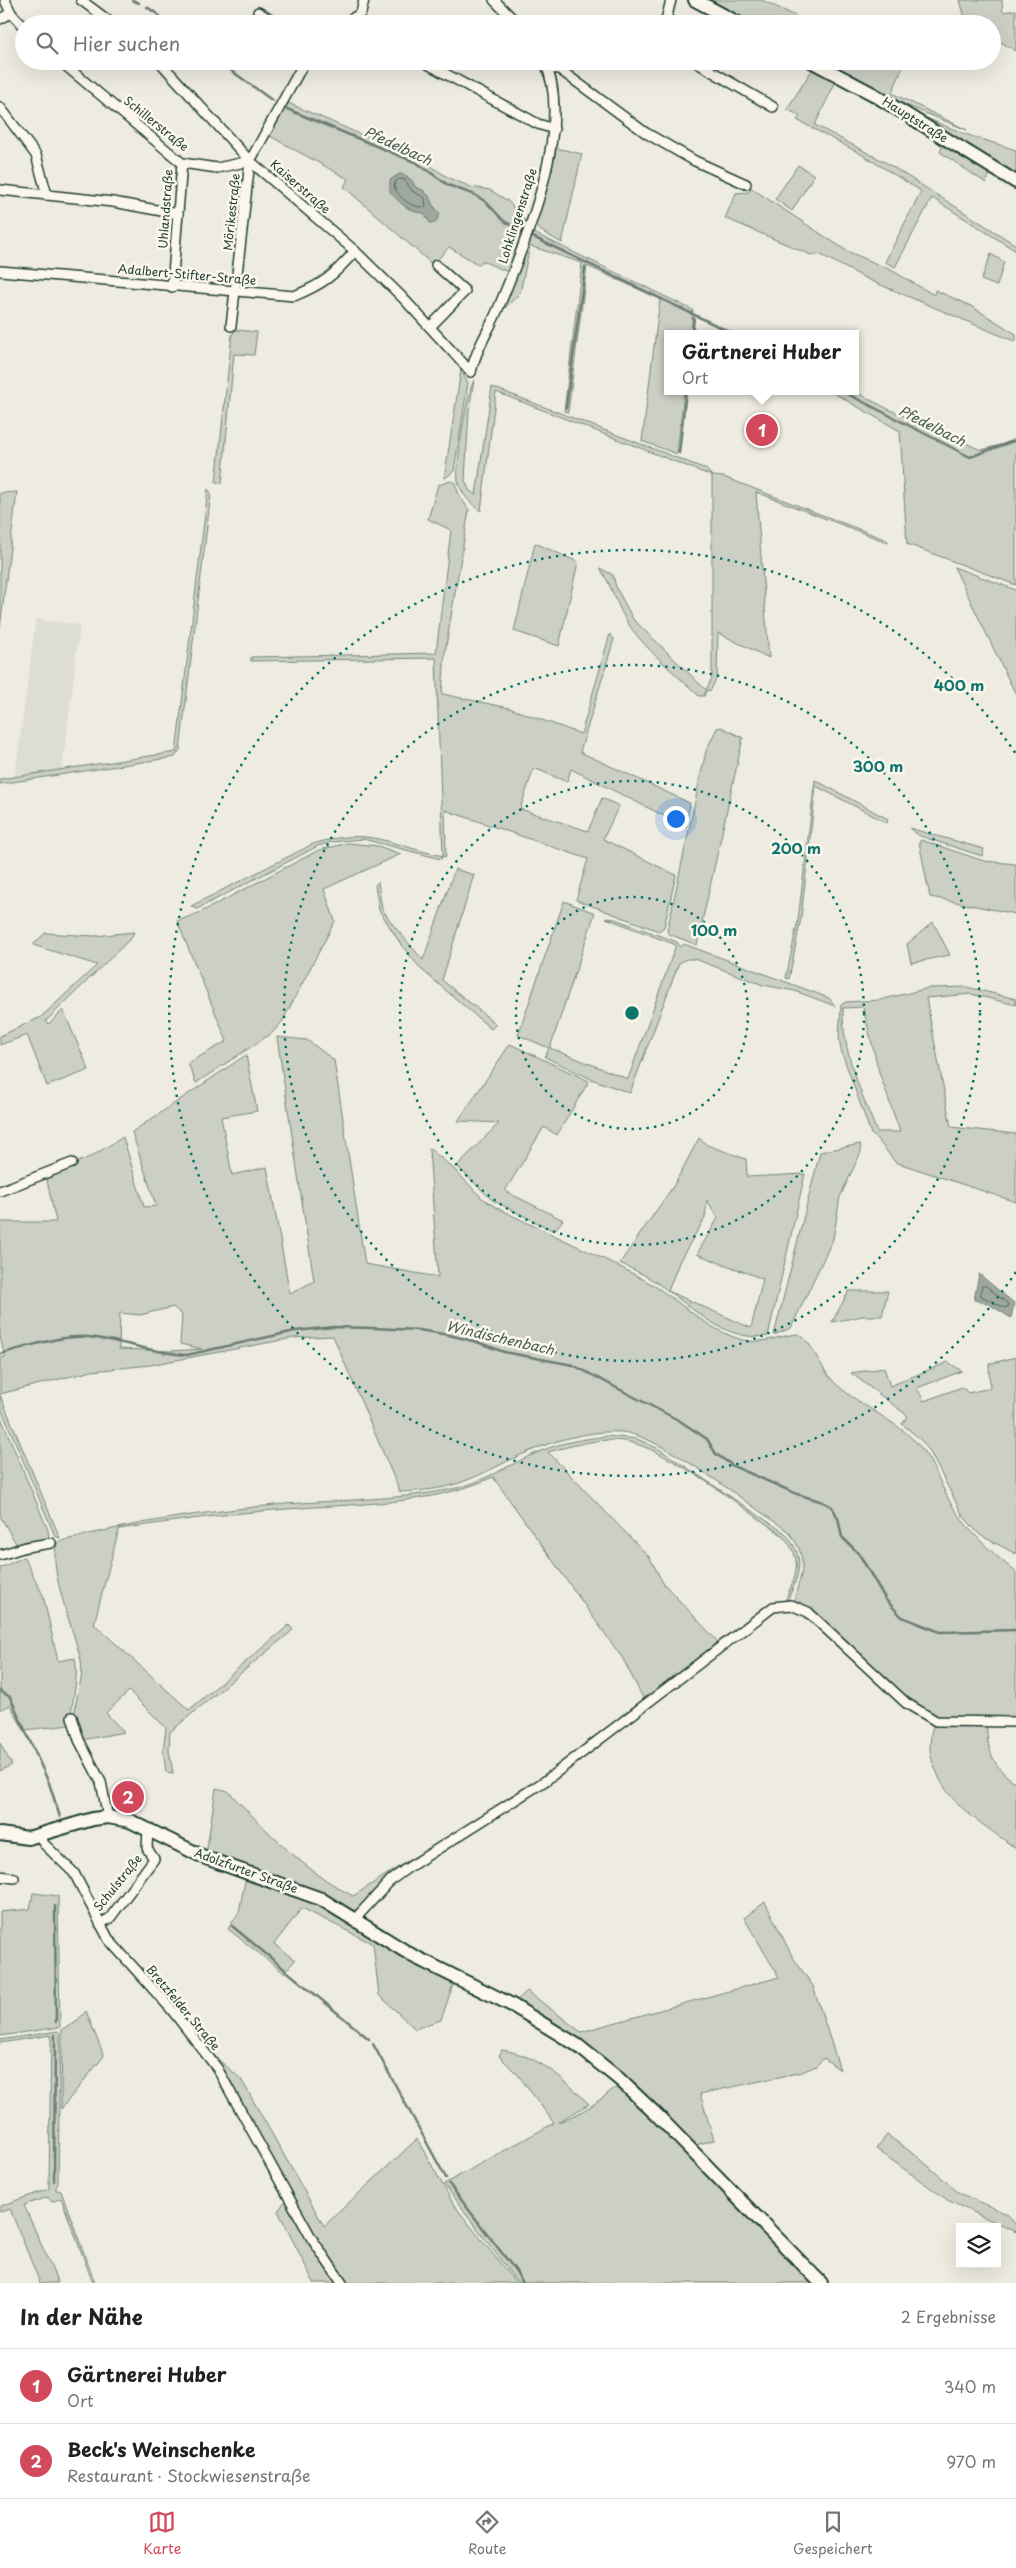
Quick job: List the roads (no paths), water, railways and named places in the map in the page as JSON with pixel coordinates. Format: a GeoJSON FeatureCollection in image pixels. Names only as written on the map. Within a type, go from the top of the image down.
{"type":"FeatureCollection","features":[{"type":"Feature","properties":{"kind":"main road"},"geometry":{"type":"LineString","coordinates":[[695,0],[723,15]]}},
{"type":"Feature","properties":{"kind":"main road","name":"Hauptstraße"},"geometry":{"type":"LineString","coordinates":[[828,70],[873,94],[1016,182]]}},
{"type":"Feature","properties":{"kind":"main road","name":"Adolzfurter Straße"},"geometry":{"type":"LineString","coordinates":[[0,1834],[19,1838],[40,1836],[77,1822],[108,1817],[130,1821],[206,1858],[321,1899],[413,1956],[512,2005],[577,2045],[619,2079],[657,2115],[821,2283]]}},
{"type":"Feature","properties":{"kind":"street"},"geometry":{"type":"LineString","coordinates":[[5,0],[15,18]]}},
{"type":"Feature","properties":{"kind":"street"},"geometry":{"type":"LineString","coordinates":[[81,0],[101,15]]}},
{"type":"Feature","properties":{"kind":"street"},"geometry":{"type":"LineString","coordinates":[[358,15],[361,13],[364,0]]}},
{"type":"Feature","properties":{"kind":"street"},"geometry":{"type":"LineString","coordinates":[[494,0],[509,15]]}},
{"type":"Feature","properties":{"kind":"street"},"geometry":{"type":"LineString","coordinates":[[667,15],[671,0]]}},
{"type":"Feature","properties":{"kind":"street"},"geometry":{"type":"LineString","coordinates":[[258,12],[263,15]]}},
{"type":"Feature","properties":{"kind":"street"},"geometry":{"type":"LineString","coordinates":[[0,19],[11,13]]}},
{"type":"Feature","properties":{"kind":"street","name":"Schillerstraße"},"geometry":{"type":"LineString","coordinates":[[71,70],[182,163],[217,168],[250,160]]}},
{"type":"Feature","properties":{"kind":"street","name":"Kaiserstraße"},"geometry":{"type":"LineString","coordinates":[[167,70],[250,160],[355,250],[430,326],[471,372]]}},
{"type":"Feature","properties":{"kind":"street"},"geometry":{"type":"LineString","coordinates":[[250,160],[300,70]]}},
{"type":"Feature","properties":{"kind":"street"},"geometry":{"type":"LineString","coordinates":[[439,70],[538,124],[554,129]]}},
{"type":"Feature","properties":{"kind":"street","name":"Lohklingenstraße"},"geometry":{"type":"LineString","coordinates":[[471,372],[477,351],[497,312],[526,236],[546,172],[554,129],[553,86],[548,70]]}},
{"type":"Feature","properties":{"kind":"street"},"geometry":{"type":"LineString","coordinates":[[559,70],[662,142],[695,161],[746,184]]}},
{"type":"Feature","properties":{"kind":"street"},"geometry":{"type":"LineString","coordinates":[[709,70],[773,107]]}},
{"type":"Feature","properties":{"kind":"street"},"geometry":{"type":"LineString","coordinates":[[0,107],[36,155],[46,195]]}},
{"type":"Feature","properties":{"kind":"street","name":"Mörikestraße"},"geometry":{"type":"LineString","coordinates":[[231,326],[237,292],[250,160]]}},
{"type":"Feature","properties":{"kind":"street","name":"Uhlandstraße"},"geometry":{"type":"LineString","coordinates":[[172,287],[182,163]]}},
{"type":"Feature","properties":{"kind":"street"},"geometry":{"type":"LineString","coordinates":[[0,190],[113,202],[178,214]]}},
{"type":"Feature","properties":{"kind":"street","name":"Adalbert-Stifter-Straße"},"geometry":{"type":"LineString","coordinates":[[0,271],[294,296],[315,288],[333,276],[355,250]]}},
{"type":"Feature","properties":{"kind":"street"},"geometry":{"type":"LineString","coordinates":[[430,326],[465,291],[436,265]]}},
{"type":"Feature","properties":{"kind":"street"},"geometry":{"type":"LineString","coordinates":[[0,1191],[72,1163]]}},
{"type":"Feature","properties":{"kind":"street"},"geometry":{"type":"LineString","coordinates":[[0,1555],[26,1547],[51,1543]]}},
{"type":"Feature","properties":{"kind":"street"},"geometry":{"type":"LineString","coordinates":[[355,1919],[392,1880],[406,1869],[545,1781],[773,1607],[790,1605],[808,1612],[906,1703],[936,1721],[1016,1722]]}},
{"type":"Feature","properties":{"kind":"street"},"geometry":{"type":"LineString","coordinates":[[72,1716],[79,1740],[101,1782],[108,1817]]}},
{"type":"Feature","properties":{"kind":"street","name":"Schulstraße"},"geometry":{"type":"LineString","coordinates":[[100,1924],[110,1918],[154,1859],[147,1848],[148,1830]]}},
{"type":"Feature","properties":{"kind":"street","name":"Bretzfelder Straße"},"geometry":{"type":"LineString","coordinates":[[40,1836],[44,1844],[74,1874],[109,1940],[170,2008],[216,2068],[312,2239],[342,2283]]}},
{"type":"Feature","properties":{"kind":"street"},"geometry":{"type":"LineString","coordinates":[[0,1876],[14,1878]]}},
{"type":"Feature","properties":{"kind":"water"},"geometry":{"type":"Polygon","coordinates":[[[400,174],[407,176],[415,187],[423,190],[429,196],[432,204],[440,214],[435,223],[430,223],[424,213],[419,213],[405,206],[390,192],[390,180],[400,174]]]}},
{"type":"Feature","properties":{"kind":"water"},"geometry":{"type":"Polygon","coordinates":[[[979,1274],[1014,1303],[1011,1318],[989,1304],[974,1300],[979,1274]]]}},
{"type":"Feature","properties":{"kind":"waterway","name":"Pfedelbach"},"geometry":{"type":"LineString","coordinates":[[132,0],[139,3]]}},
{"type":"Feature","properties":{"kind":"waterway","name":"Pfedelbach"},"geometry":{"type":"LineString","coordinates":[[147,7],[159,15]]}},
{"type":"Feature","properties":{"kind":"waterway","name":"Pfedelbach"},"geometry":{"type":"LineString","coordinates":[[230,70],[273,101]]}},
{"type":"Feature","properties":{"kind":"waterway","name":"Pfedelbach"},"geometry":{"type":"LineString","coordinates":[[287,109],[417,163],[448,185],[475,195],[486,202],[504,221],[518,229]]}},
{"type":"Feature","properties":{"kind":"waterway","name":"Pfedelbach"},"geometry":{"type":"LineString","coordinates":[[531,236],[726,330]]}},
{"type":"Feature","properties":{"kind":"waterway"},"geometry":{"type":"LineString","coordinates":[[566,408],[585,267]]}},
{"type":"Feature","properties":{"kind":"waterway"},"geometry":{"type":"LineString","coordinates":[[692,330],[694,318]]}},
{"type":"Feature","properties":{"kind":"waterway"},"geometry":{"type":"LineString","coordinates":[[679,453],[686,395]]}},
{"type":"Feature","properties":{"kind":"waterway","name":"Pfedelbach"},"geometry":{"type":"LineString","coordinates":[[850,395],[970,457],[1016,440]]}},
{"type":"Feature","properties":{"kind":"waterway","name":"Windischenbach"},"geometry":{"type":"LineString","coordinates":[[0,1354],[44,1342],[88,1337],[162,1352],[187,1355],[295,1331],[333,1327],[419,1330],[477,1342],[504,1352],[573,1365],[680,1421],[707,1439],[716,1454],[733,1466],[832,1507],[838,1518],[842,1537],[859,1554],[886,1600],[902,1617],[940,1632],[1016,1630]]}},
{"type":"Feature","properties":{"kind":"waterway"},"geometry":{"type":"LineString","coordinates":[[0,1691],[10,1697],[49,1783],[60,1817]]}},
{"type":"Feature","properties":{"kind":"waterway"},"geometry":{"type":"LineString","coordinates":[[55,1906],[56,2022]]}},
{"type":"Feature","properties":{"kind":"waterway"},"geometry":{"type":"LineString","coordinates":[[232,1926],[369,2039]]}},
{"type":"Feature","properties":{"kind":"waterway"},"geometry":{"type":"LineString","coordinates":[[54,2181],[55,2035]]}},
{"type":"Feature","properties":{"kind":"waterway"},"geometry":{"type":"LineString","coordinates":[[373,2044],[446,2178]]}},
{"type":"Feature","properties":{"kind":"waterway"},"geometry":{"type":"LineString","coordinates":[[449,2184],[523,2283]]}},
{"type":"Feature","properties":{"kind":"place","name":"Gärtnerei Huber"},"geometry":{"type":"Point","coordinates":[762,430]}},
{"type":"Feature","properties":{"kind":"place","name":"Beck's Weinschenke"},"geometry":{"type":"Point","coordinates":[128,1797]}}]}
